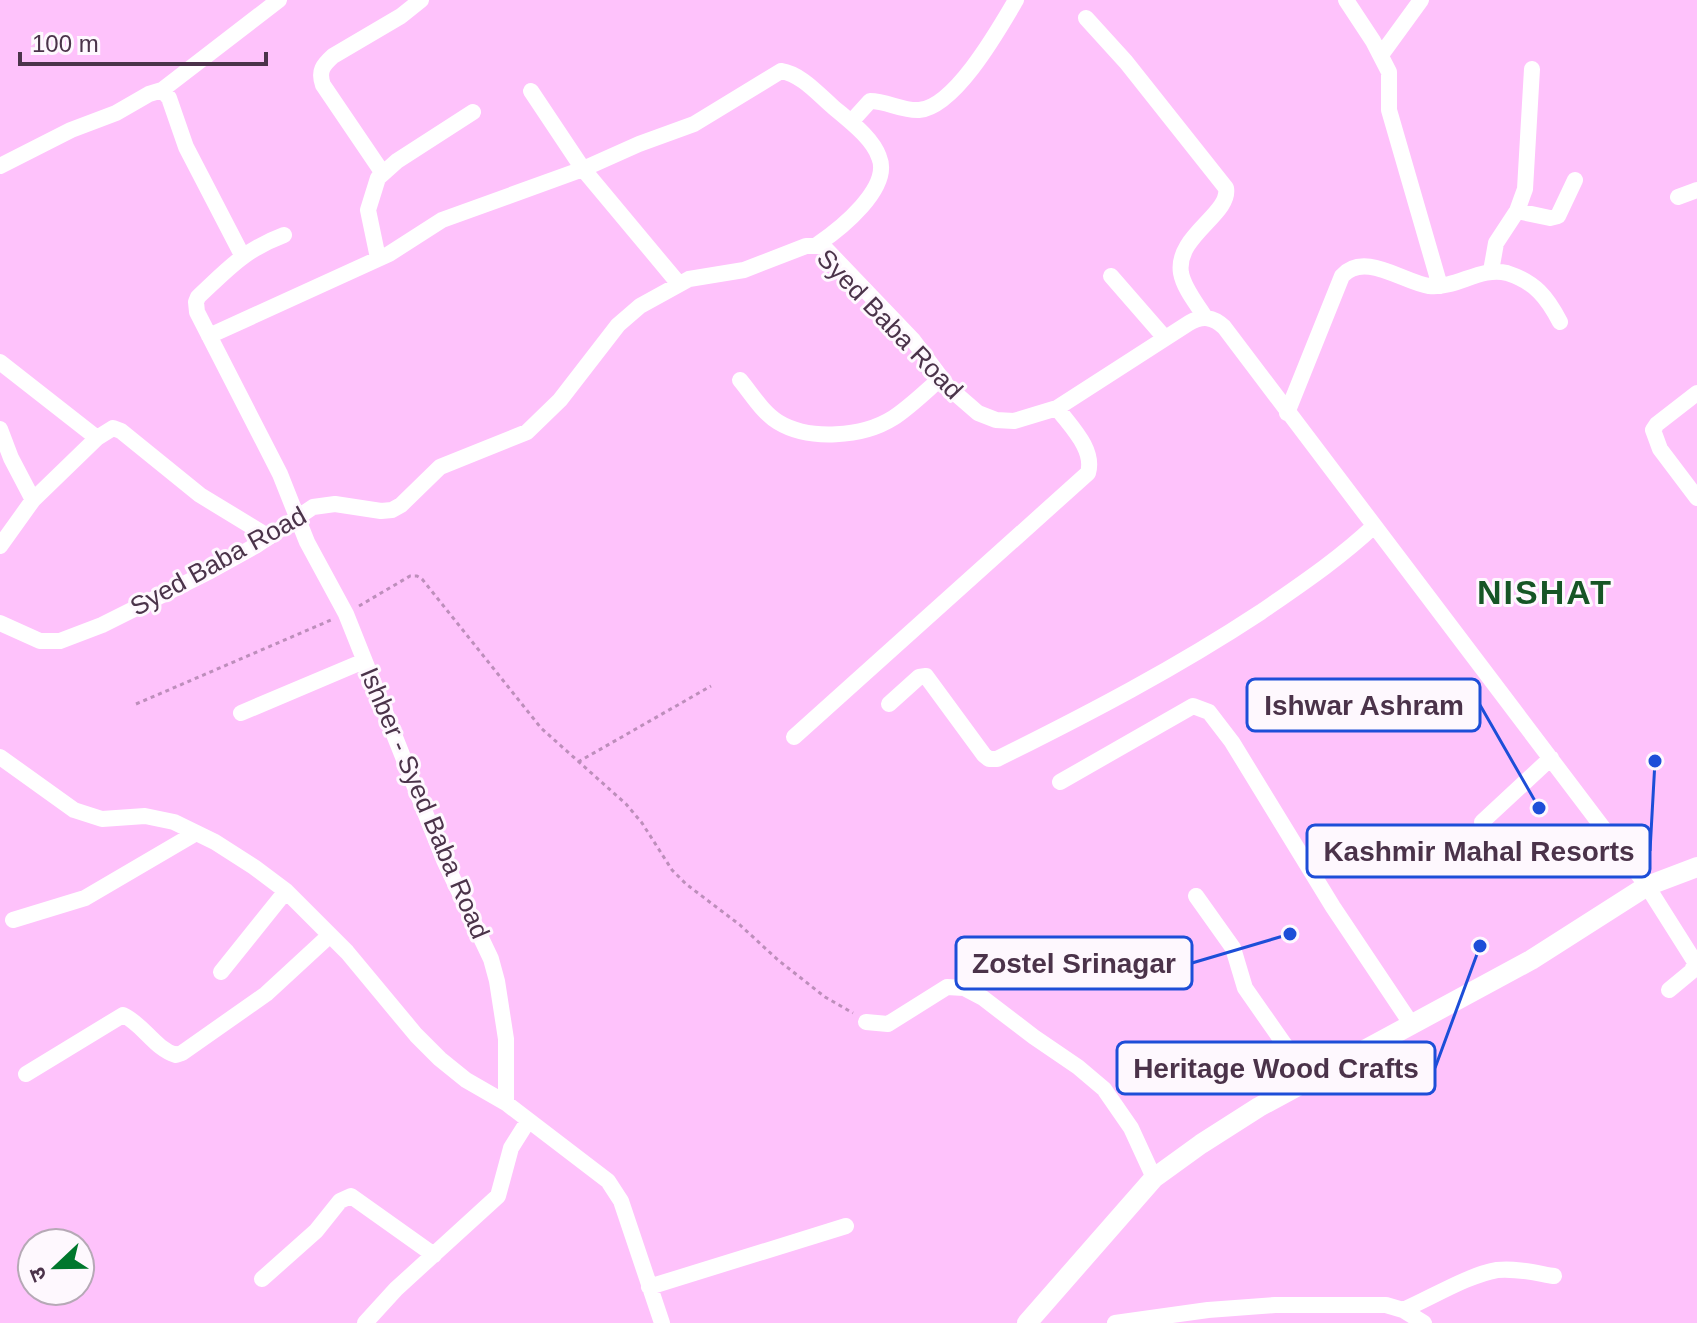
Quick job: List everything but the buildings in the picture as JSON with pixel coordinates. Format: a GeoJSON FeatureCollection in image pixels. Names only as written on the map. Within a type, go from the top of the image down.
{"type":"FeatureCollection","features":[{"type":"Feature","properties":{"kind":"main road"},"geometry":{"type":"LineString","coordinates":[[1027,1323],[1154,1178],[1259,1107],[1531,960],[1647,886],[1697,867]]}},
{"type":"Feature","properties":{"kind":"street"},"geometry":{"type":"LineString","coordinates":[[0,166],[71,130],[116,113],[162,90],[279,0]]}},
{"type":"Feature","properties":{"kind":"street"},"geometry":{"type":"LineString","coordinates":[[382,172],[323,85],[320,72],[333,56],[401,16],[421,0]]}},
{"type":"Feature","properties":{"kind":"street"},"geometry":{"type":"LineString","coordinates":[[851,122],[870,101],[917,110],[936,104],[976,64],[1016,0]]}},
{"type":"Feature","properties":{"kind":"street"},"geometry":{"type":"LineString","coordinates":[[1346,0],[1381,55],[1390,77],[1389,110],[1440,286]]}},
{"type":"Feature","properties":{"kind":"street"},"geometry":{"type":"LineString","coordinates":[[1381,55],[1421,0]]}},
{"type":"Feature","properties":{"kind":"street"},"geometry":{"type":"LineString","coordinates":[[1086,18],[1126,62],[1226,188],[1225,200],[1192,237],[1181,262],[1184,283],[1205,317],[1224,327],[1647,886],[1695,962],[1692,971],[1669,990]]}},
{"type":"Feature","properties":{"kind":"street"},"geometry":{"type":"LineString","coordinates":[[1491,271],[1496,243],[1517,211],[1525,189],[1532,69]]}},
{"type":"Feature","properties":{"kind":"street"},"geometry":{"type":"LineString","coordinates":[[209,336],[378,258],[442,220],[583,169],[694,124],[781,71],[794,75],[851,122],[879,154],[881,171],[877,182],[856,213],[844,226],[818,244]]}},
{"type":"Feature","properties":{"kind":"street"},"geometry":{"type":"LineString","coordinates":[[162,90],[169,98],[186,147],[242,255],[284,235]]}},
{"type":"Feature","properties":{"kind":"street"},"geometry":{"type":"LineString","coordinates":[[531,91],[583,169],[679,284]]}},
{"type":"Feature","properties":{"kind":"street"},"geometry":{"type":"LineString","coordinates":[[378,258],[368,210],[375,184],[382,172],[473,112]]}},
{"type":"Feature","properties":{"kind":"street"},"geometry":{"type":"LineString","coordinates":[[1517,211],[1550,218],[1558,216],[1575,180]]}},
{"type":"Feature","properties":{"kind":"street"},"geometry":{"type":"LineString","coordinates":[[1678,197],[1697,190]]}},
{"type":"Feature","properties":{"kind":"street","name":"Syed Baba Road"},"geometry":{"type":"LineString","coordinates":[[0,623],[40,641],[60,641],[168,593],[269,537],[313,507],[325,504],[392,510],[440,467],[527,432],[553,408],[627,315],[689,279],[744,270],[806,246],[818,244],[913,340],[948,387],[978,413],[996,420],[1014,421],[1057,408],[1165,338],[1205,317]]}},
{"type":"Feature","properties":{"kind":"street","name":"Ishber - Syed Baba Road"},"geometry":{"type":"LineString","coordinates":[[242,255],[196,302],[197,312],[280,474],[307,542],[346,614],[444,860],[491,959],[506,1039],[506,1103]]}},
{"type":"Feature","properties":{"kind":"street"},"geometry":{"type":"LineString","coordinates":[[1287,413],[1342,276],[1348,270],[1366,266],[1427,286],[1440,286],[1491,271],[1503,272],[1536,287],[1549,301],[1560,322]]}},
{"type":"Feature","properties":{"kind":"street"},"geometry":{"type":"LineString","coordinates":[[1111,276],[1165,338]]}},
{"type":"Feature","properties":{"kind":"street"},"geometry":{"type":"LineString","coordinates":[[0,362],[97,438]]}},
{"type":"Feature","properties":{"kind":"street"},"geometry":{"type":"LineString","coordinates":[[740,380],[778,422],[817,433],[838,434],[891,419],[941,378]]}},
{"type":"Feature","properties":{"kind":"street"},"geometry":{"type":"LineString","coordinates":[[1697,393],[1653,430],[1660,449],[1697,498]]}},
{"type":"Feature","properties":{"kind":"street"},"geometry":{"type":"LineString","coordinates":[[794,737],[1088,473],[1091,460],[1088,451],[1057,408]]}},
{"type":"Feature","properties":{"kind":"street"},"geometry":{"type":"LineString","coordinates":[[0,546],[33,500],[97,438],[113,428],[121,431],[200,495],[269,537]]}},
{"type":"Feature","properties":{"kind":"street"},"geometry":{"type":"LineString","coordinates":[[0,429],[33,500]]}},
{"type":"Feature","properties":{"kind":"street"},"geometry":{"type":"LineString","coordinates":[[889,704],[919,677],[926,676],[984,755],[997,759],[1096,711],[1221,638],[1344,554],[1374,526]]}},
{"type":"Feature","properties":{"kind":"street"},"geometry":{"type":"LineString","coordinates":[[241,713],[364,661]]}},
{"type":"Feature","properties":{"kind":"street"},"geometry":{"type":"LineString","coordinates":[[1060,782],[1193,706],[1209,712],[1252,773],[1333,907],[1412,1025]]}},
{"type":"Feature","properties":{"kind":"street"},"geometry":{"type":"LineString","coordinates":[[0,757],[74,810],[102,819],[160,818],[196,833],[254,867],[286,891],[330,935],[440,1059],[466,1080],[506,1103],[598,1172],[615,1191],[662,1323]]}},
{"type":"Feature","properties":{"kind":"street"},"geometry":{"type":"LineString","coordinates":[[1482,822],[1551,758]]}},
{"type":"Feature","properties":{"kind":"street"},"geometry":{"type":"LineString","coordinates":[[13,920],[85,898],[196,833]]}},
{"type":"Feature","properties":{"kind":"street"},"geometry":{"type":"LineString","coordinates":[[221,972],[286,891]]}},
{"type":"Feature","properties":{"kind":"street"},"geometry":{"type":"LineString","coordinates":[[1196,896],[1233,948],[1245,988],[1310,1081]]}},
{"type":"Feature","properties":{"kind":"street"},"geometry":{"type":"LineString","coordinates":[[26,1074],[123,1015],[171,1054],[182,1053],[266,994],[330,935]]}},
{"type":"Feature","properties":{"kind":"street"},"geometry":{"type":"LineString","coordinates":[[866,1022],[888,1024],[947,987],[964,988],[983,998],[1104,1089],[1131,1128],[1154,1178]]}},
{"type":"Feature","properties":{"kind":"street"},"geometry":{"type":"LineString","coordinates":[[365,1323],[396,1289],[498,1196],[511,1148],[528,1121]]}},
{"type":"Feature","properties":{"kind":"street"},"geometry":{"type":"LineString","coordinates":[[262,1279],[316,1231],[340,1201],[351,1196],[434,1255]]}},
{"type":"Feature","properties":{"kind":"street"},"geometry":{"type":"LineString","coordinates":[[649,1287],[846,1226]]}},
{"type":"Feature","properties":{"kind":"street"},"geometry":{"type":"LineString","coordinates":[[1403,1310],[1482,1274],[1498,1270],[1554,1276]]}},
{"type":"Feature","properties":{"kind":"street"},"geometry":{"type":"LineString","coordinates":[[1115,1323],[1208,1310],[1275,1305],[1386,1305],[1403,1310],[1424,1323]]}},
{"type":"Feature","properties":{"kind":"path"},"geometry":{"type":"LineString","coordinates":[[136,704],[346,614],[410,576],[417,576],[541,728],[626,804],[672,870],[686,884],[825,997],[866,1022]]}},
{"type":"Feature","properties":{"kind":"path"},"geometry":{"type":"LineString","coordinates":[[578,762],[711,686]]}},
{"type":"Feature","properties":{"kind":"place","name":"Kashmir Mahal Resorts"},"geometry":{"type":"Point","coordinates":[1655,761]}},
{"type":"Feature","properties":{"kind":"place","name":"Ishwar Ashram"},"geometry":{"type":"Point","coordinates":[1539,808]}},
{"type":"Feature","properties":{"kind":"place","name":"Zostel Srinagar"},"geometry":{"type":"Point","coordinates":[1290,934]}},
{"type":"Feature","properties":{"kind":"place","name":"Heritage Wood Crafts"},"geometry":{"type":"Point","coordinates":[1480,946]}},
{"type":"Feature","properties":{"kind":"district","name":"NISHAT"},"geometry":{"type":"Point","coordinates":[1545,592]}}]}
